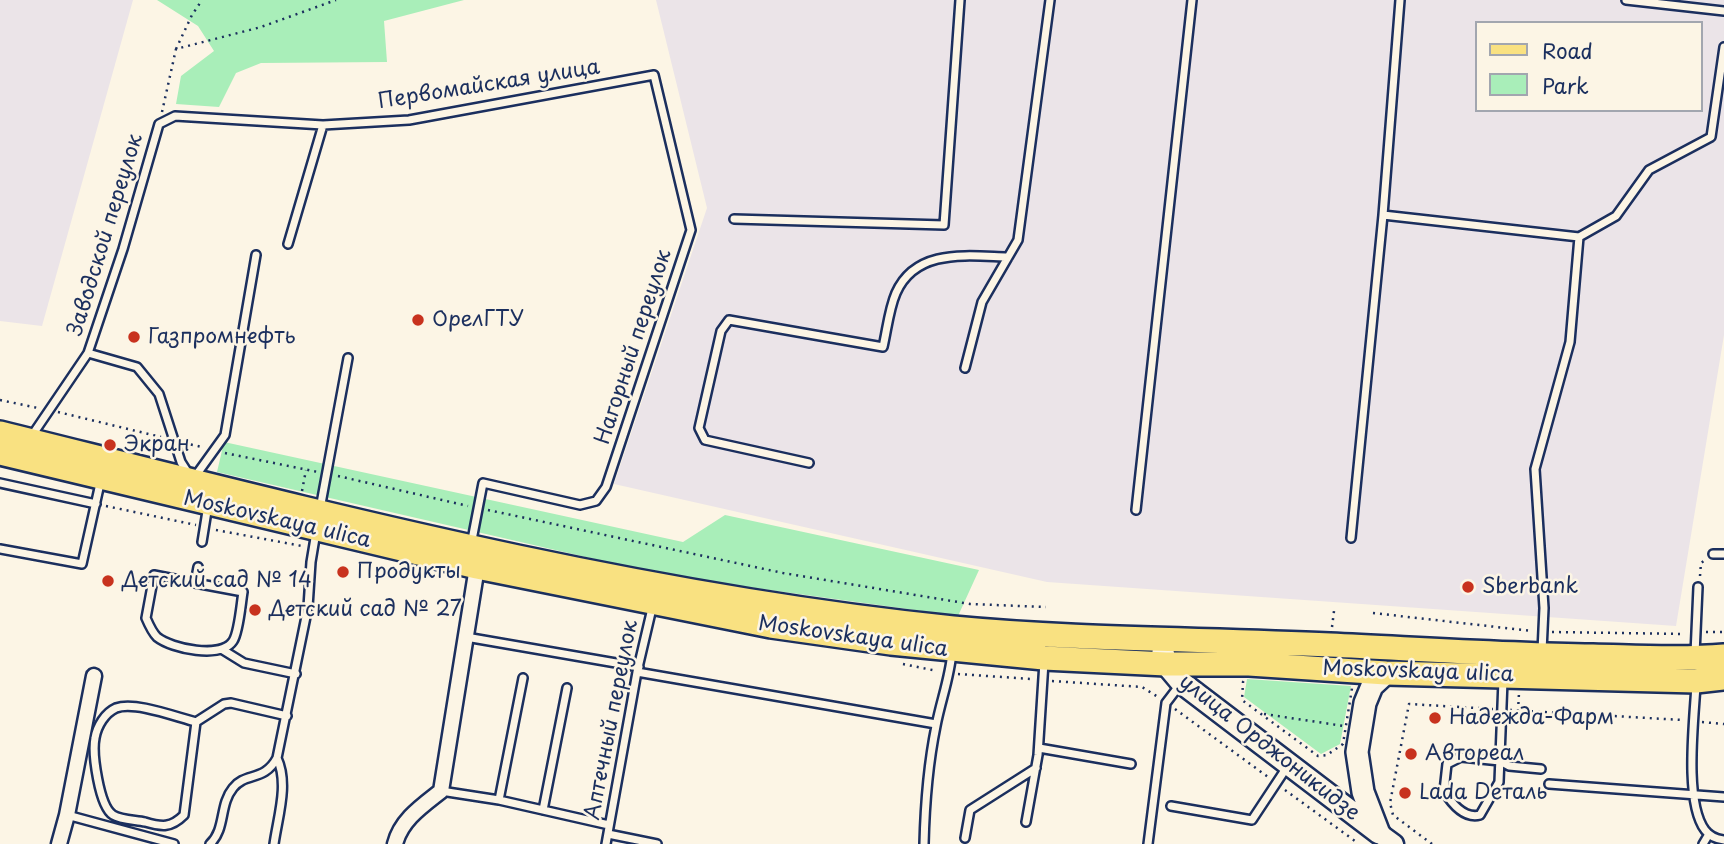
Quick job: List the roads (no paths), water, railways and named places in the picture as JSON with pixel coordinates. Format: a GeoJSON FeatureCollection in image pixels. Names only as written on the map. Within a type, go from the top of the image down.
{"type":"FeatureCollection","features":[{"type":"Feature","properties":{"kind":"main road","name":"Moskovskaya ulica"},"geometry":{"type":"LineString","coordinates":[[0,433],[192,481],[318,521]]}},
{"type":"Feature","properties":{"kind":"main road","name":"Moskovskaya ulica"},"geometry":{"type":"LineString","coordinates":[[0,453],[208,504],[318,521],[474,556],[653,604],[771,626],[952,651],[1166,664],[1249,664],[1386,673],[1503,676],[1695,670],[1724,656]]}},
{"type":"Feature","properties":{"kind":"main road","name":"Moskovskaya ulica"},"geometry":{"type":"LineString","coordinates":[[474,556],[775,604],[954,628],[1160,640],[1542,655],[1695,670],[1724,678]]}},
{"type":"Feature","properties":{"kind":"main road","name":"улица Орджоникидзе"},"geometry":{"type":"LineString","coordinates":[[1160,640],[1166,664],[1182,682],[1289,763],[1384,840]]}},
{"type":"Feature","properties":{"kind":"main road"},"geometry":{"type":"LineString","coordinates":[[1384,840],[1363,792],[1357,752],[1365,703],[1372,686],[1386,673]]}},
{"type":"Feature","properties":{"kind":"street"},"geometry":{"type":"LineString","coordinates":[[395,844],[403,825],[441,792],[466,637],[474,556]]}},
{"type":"Feature","properties":{"kind":"street"},"geometry":{"type":"LineString","coordinates":[[59,844],[94,676]]}},
{"type":"Feature","properties":{"kind":"lane"},"geometry":{"type":"LineString","coordinates":[[734,219],[944,225],[960,0]]}},
{"type":"Feature","properties":{"kind":"lane"},"geometry":{"type":"LineString","coordinates":[[965,368],[982,302],[1018,240],[1050,0]]}},
{"type":"Feature","properties":{"kind":"lane"},"geometry":{"type":"LineString","coordinates":[[1136,510],[1192,0]]}},
{"type":"Feature","properties":{"kind":"lane"},"geometry":{"type":"LineString","coordinates":[[1351,538],[1383,215],[1400,0]]}},
{"type":"Feature","properties":{"kind":"lane"},"geometry":{"type":"LineString","coordinates":[[1626,0],[1724,10]]}},
{"type":"Feature","properties":{"kind":"lane"},"geometry":{"type":"LineString","coordinates":[[1383,215],[1579,237],[1616,216],[1649,170],[1711,137],[1724,47]]}},
{"type":"Feature","properties":{"kind":"lane","name":"Первомайская улица"},"geometry":{"type":"LineString","coordinates":[[175,116],[323,125],[409,120],[654,75],[682,185]]}},
{"type":"Feature","properties":{"kind":"lane","name":"Заводской переулок"},"geometry":{"type":"LineString","coordinates":[[28,440],[88,354],[123,249],[159,124],[175,116]]}},
{"type":"Feature","properties":{"kind":"lane"},"geometry":{"type":"LineString","coordinates":[[288,244],[323,125]]}},
{"type":"Feature","properties":{"kind":"lane","name":"Нагорный переулок"},"geometry":{"type":"LineString","coordinates":[[474,556],[483,483],[580,505],[596,501],[606,487],[691,230],[682,185]]}},
{"type":"Feature","properties":{"kind":"lane"},"geometry":{"type":"LineString","coordinates":[[1542,655],[1544,608],[1535,468],[1570,342],[1579,237]]}},
{"type":"Feature","properties":{"kind":"lane"},"geometry":{"type":"LineString","coordinates":[[88,354],[137,367],[159,394],[181,462],[192,481],[225,435],[256,255]]}},
{"type":"Feature","properties":{"kind":"lane"},"geometry":{"type":"LineString","coordinates":[[809,463],[705,440],[699,429],[721,331],[729,320],[883,347],[896,293],[915,268],[945,255],[1008,257]]}},
{"type":"Feature","properties":{"kind":"lane"},"geometry":{"type":"LineString","coordinates":[[210,844],[220,831],[226,799],[234,785],[263,774],[272,768],[277,758],[308,607],[311,562],[348,358]]}},
{"type":"Feature","properties":{"kind":"lane"},"geometry":{"type":"LineString","coordinates":[[0,549],[82,564],[101,478]]}},
{"type":"Feature","properties":{"kind":"lane"},"geometry":{"type":"LineString","coordinates":[[0,483],[96,504]]}},
{"type":"Feature","properties":{"kind":"lane"},"geometry":{"type":"LineString","coordinates":[[202,542],[208,504]]}},
{"type":"Feature","properties":{"kind":"lane"},"geometry":{"type":"LineString","coordinates":[[1713,554],[1724,554]]}},
{"type":"Feature","properties":{"kind":"lane"},"geometry":{"type":"LineString","coordinates":[[195,583],[198,567]]}},
{"type":"Feature","properties":{"kind":"lane"},"geometry":{"type":"LineString","coordinates":[[154,575],[195,583],[243,592],[235,640],[223,650],[209,652],[167,643],[155,635],[146,618],[154,575]]}},
{"type":"Feature","properties":{"kind":"lane"},"geometry":{"type":"LineString","coordinates":[[1699,587],[1692,766],[1694,796],[1699,817],[1709,834],[1724,840]]}},
{"type":"Feature","properties":{"kind":"lane","name":"Аптечный переулок"},"geometry":{"type":"LineString","coordinates":[[606,844],[653,604]]}},
{"type":"Feature","properties":{"kind":"lane"},"geometry":{"type":"LineString","coordinates":[[466,637],[936,724]]}},
{"type":"Feature","properties":{"kind":"lane"},"geometry":{"type":"LineString","coordinates":[[223,650],[244,663],[296,674]]}},
{"type":"Feature","properties":{"kind":"lane"},"geometry":{"type":"LineString","coordinates":[[924,844],[926,779],[936,724],[950,673],[952,651]]}},
{"type":"Feature","properties":{"kind":"lane"},"geometry":{"type":"LineString","coordinates":[[1026,822],[1039,748],[1044,658]]}},
{"type":"Feature","properties":{"kind":"lane"},"geometry":{"type":"LineString","coordinates":[[1503,676],[1500,761],[1499,782],[1480,815],[1468,816],[1444,791],[1447,764],[1461,757],[1500,761],[1509,766],[1541,769]]}},
{"type":"Feature","properties":{"kind":"lane"},"geometry":{"type":"LineString","coordinates":[[499,800],[523,678]]}},
{"type":"Feature","properties":{"kind":"lane"},"geometry":{"type":"LineString","coordinates":[[1149,844],[1166,703],[1182,682]]}},
{"type":"Feature","properties":{"kind":"lane"},"geometry":{"type":"LineString","coordinates":[[543,810],[567,688]]}},
{"type":"Feature","properties":{"kind":"lane"},"geometry":{"type":"LineString","coordinates":[[196,722],[184,815],[175,823],[164,827],[114,815],[105,806],[101,795],[94,742],[108,713],[118,707],[131,707],[196,722],[224,704],[231,703],[286,716]]}},
{"type":"Feature","properties":{"kind":"lane"},"geometry":{"type":"LineString","coordinates":[[1039,748],[1131,764]]}},
{"type":"Feature","properties":{"kind":"lane"},"geometry":{"type":"LineString","coordinates":[[274,844],[283,783],[283,771],[277,758]]}},
{"type":"Feature","properties":{"kind":"lane"},"geometry":{"type":"LineString","coordinates":[[1171,806],[1252,820],[1289,763]]}},
{"type":"Feature","properties":{"kind":"lane"},"geometry":{"type":"LineString","coordinates":[[965,838],[970,810],[1036,768]]}},
{"type":"Feature","properties":{"kind":"lane"},"geometry":{"type":"LineString","coordinates":[[1549,784],[1724,797]]}},
{"type":"Feature","properties":{"kind":"lane"},"geometry":{"type":"LineString","coordinates":[[441,792],[499,800],[609,825]]}},
{"type":"Feature","properties":{"kind":"lane"},"geometry":{"type":"LineString","coordinates":[[67,815],[174,844]]}},
{"type":"Feature","properties":{"kind":"lane"},"geometry":{"type":"LineString","coordinates":[[608,834],[657,844]]}},
{"type":"Feature","properties":{"kind":"lane"},"geometry":{"type":"LineString","coordinates":[[1703,844],[1709,834]]}},
{"type":"Feature","properties":{"kind":"place","name":"ОрелГТУ"},"geometry":{"type":"Point","coordinates":[418,320]}},
{"type":"Feature","properties":{"kind":"place","name":"Газпромнефть"},"geometry":{"type":"Point","coordinates":[134,337]}},
{"type":"Feature","properties":{"kind":"place","name":"Экран"},"geometry":{"type":"Point","coordinates":[110,445]}},
{"type":"Feature","properties":{"kind":"place","name":"Продукты"},"geometry":{"type":"Point","coordinates":[343,572]}},
{"type":"Feature","properties":{"kind":"place","name":"Детский сад № 14"},"geometry":{"type":"Point","coordinates":[108,581]}},
{"type":"Feature","properties":{"kind":"place","name":"Sberbank"},"geometry":{"type":"Point","coordinates":[1468,587]}},
{"type":"Feature","properties":{"kind":"place","name":"Детский сад № 27"},"geometry":{"type":"Point","coordinates":[255,610]}},
{"type":"Feature","properties":{"kind":"place","name":"Надежда-Фарм"},"geometry":{"type":"Point","coordinates":[1435,718]}},
{"type":"Feature","properties":{"kind":"place","name":"Автореал"},"geometry":{"type":"Point","coordinates":[1411,754]}},
{"type":"Feature","properties":{"kind":"place","name":"Lada Dеталь"},"geometry":{"type":"Point","coordinates":[1405,793]}}]}
